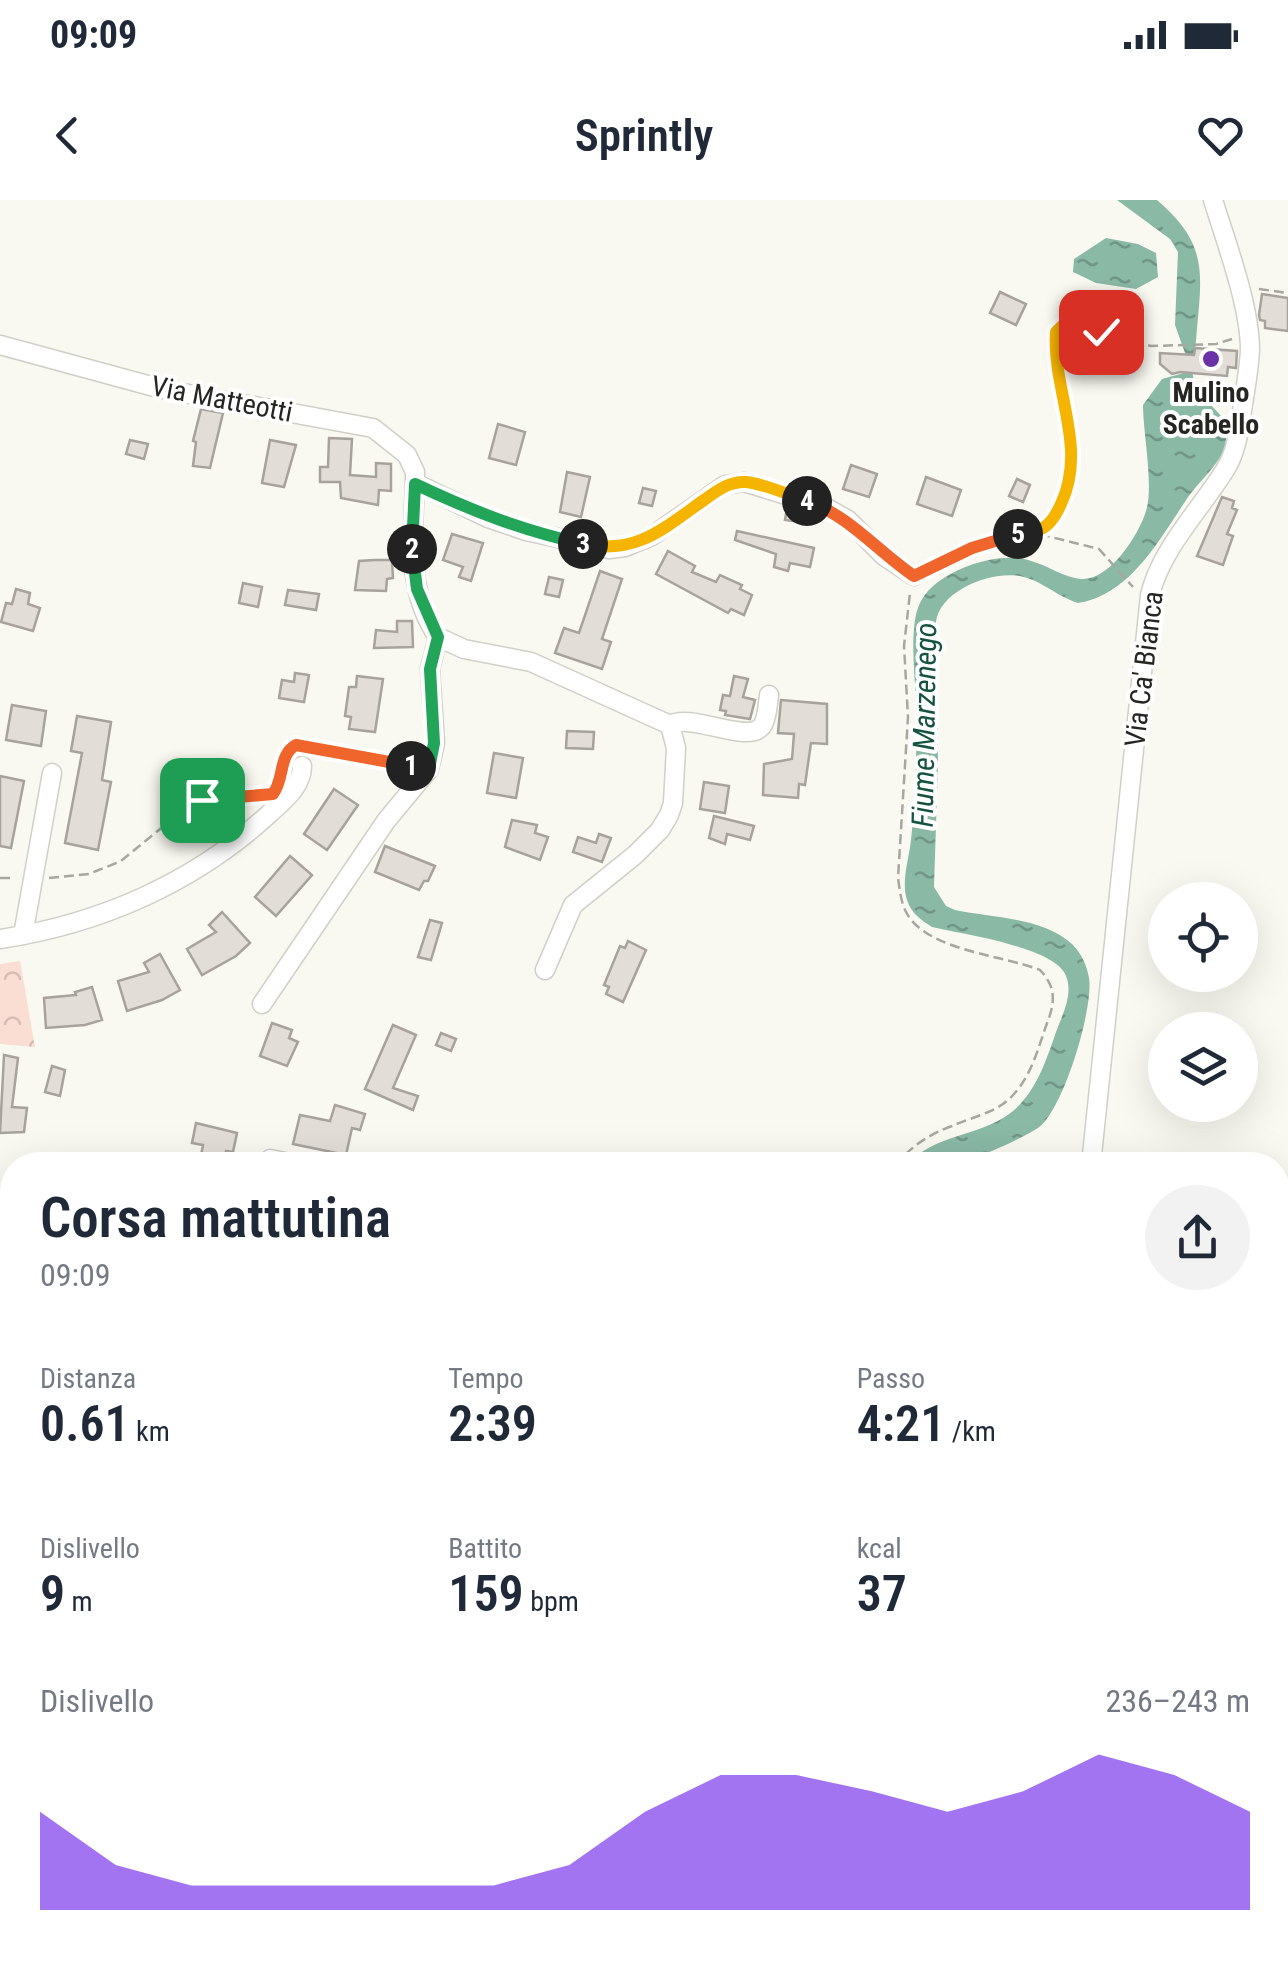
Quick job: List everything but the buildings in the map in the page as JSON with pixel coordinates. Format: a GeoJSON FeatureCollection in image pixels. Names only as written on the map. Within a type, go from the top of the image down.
{"type":"FeatureCollection","features":[{"type":"Feature","properties":{"kind":"street","name":"Via Ca' Bianca"},"geometry":{"type":"LineString","coordinates":[[1092,1152],[1150,595],[1154,578],[1173,546],[1228,466],[1239,434],[1244,398],[1250,348],[1239,291],[1212,200]]}},
{"type":"Feature","properties":{"kind":"street","name":"Via Matteotti"},"geometry":{"type":"LineString","coordinates":[[0,345],[162,389],[373,428],[406,456],[415,472],[415,484]]}},
{"type":"Feature","properties":{"kind":"street"},"geometry":{"type":"LineString","coordinates":[[769,695],[764,724],[757,730],[744,732],[681,720],[670,724],[530,662],[464,649],[438,637],[414,575],[415,484],[526,531],[609,549],[652,536],[725,485],[744,482],[848,520],[884,556],[914,576]]}},
{"type":"Feature","properties":{"kind":"street"},"geometry":{"type":"LineString","coordinates":[[262,1004],[386,822],[429,769],[434,743],[430,669],[438,637]]}},
{"type":"Feature","properties":{"kind":"street"},"geometry":{"type":"LineString","coordinates":[[545,970],[573,906],[635,855],[660,830],[668,815],[673,802],[676,748],[670,724]]}},
{"type":"Feature","properties":{"kind":"street"},"geometry":{"type":"LineString","coordinates":[[0,938],[122,907],[192,872],[245,835],[283,801],[299,783],[302,766]]}},
{"type":"Feature","properties":{"kind":"street"},"geometry":{"type":"LineString","coordinates":[[23,935],[52,773]]}},
{"type":"Feature","properties":{"kind":"path"},"geometry":{"type":"LineString","coordinates":[[1239,291],[1246,287],[1288,293]]}},
{"type":"Feature","properties":{"kind":"path"},"geometry":{"type":"LineString","coordinates":[[911,1152],[932,1135],[999,1106],[1012,1096],[1029,1072],[1052,1010],[1054,993],[1050,980],[1040,970],[940,942],[908,916],[901,900],[898,878],[908,717],[904,646],[914,576],[972,548],[1044,528],[1056,514],[1068,489],[1072,458],[1056,332],[1064,324],[1120,340],[1164,347],[1177,343],[1216,344],[1247,333]]}},
{"type":"Feature","properties":{"kind":"path"},"geometry":{"type":"LineString","coordinates":[[1044,528],[1047,536],[1100,549],[1130,584]]}},
{"type":"Feature","properties":{"kind":"path"},"geometry":{"type":"LineString","coordinates":[[280,784],[286,753],[296,745],[429,769]]}},
{"type":"Feature","properties":{"kind":"path"},"geometry":{"type":"LineString","coordinates":[[42,879],[88,874],[121,862],[176,816],[202,800],[268,796]]}},
{"type":"Feature","properties":{"kind":"path"},"geometry":{"type":"LineString","coordinates":[[0,878],[24,878]]}},
{"type":"Feature","properties":{"kind":"green space"},"geometry":{"type":"Polygon","coordinates":[[[20,961],[35,1047],[0,1044],[0,964],[20,961]]]}},
{"type":"Feature","properties":{"kind":"water","name":"Fiume Marzenego"},"geometry":{"type":"Polygon","coordinates":[[[1117,200],[1157,200],[1187,232],[1194,248],[1200,280],[1193,376],[1200,392],[1227,423],[1225,447],[1219,460],[1143,562],[1114,589],[1078,603],[1028,578],[995,577],[957,592],[940,611],[936,622],[938,763],[934,887],[946,906],[955,910],[1032,923],[1060,935],[1083,959],[1089,992],[1075,1058],[1057,1102],[1038,1128],[988,1152],[922,1152],[997,1122],[1018,1107],[1043,1068],[1068,998],[1068,983],[1058,966],[1045,957],[1006,943],[932,927],[909,905],[905,878],[913,823],[913,651],[917,611],[923,598],[942,579],[979,562],[1019,558],[1075,578],[1092,578],[1112,564],[1130,543],[1148,500],[1143,405],[1162,379],[1184,373],[1185,353],[1175,325],[1178,252],[1170,239],[1117,200]]]}},
{"type":"Feature","properties":{"kind":"water"},"geometry":{"type":"Polygon","coordinates":[[[1106,238],[1138,244],[1156,253],[1158,277],[1136,289],[1096,283],[1073,272],[1074,259],[1106,238]]]}},
{"type":"Feature","properties":{"kind":"place","name":"Mulino Scabello"},"geometry":{"type":"Point","coordinates":[1211,359]}},
{"type":"Feature","properties":{"kind":"route"},"geometry":{"type":"LineString","coordinates":[[202,800],[273,794],[280,784],[286,753],[296,745],[429,769],[434,750],[430,669],[438,637],[414,575],[415,484],[526,531],[609,549],[652,536],[725,485],[744,482],[825,508],[848,520],[884,556],[914,576],[972,548],[1044,528],[1056,514],[1068,489],[1072,458],[1056,332],[1064,324],[1101,332]]}}]}
